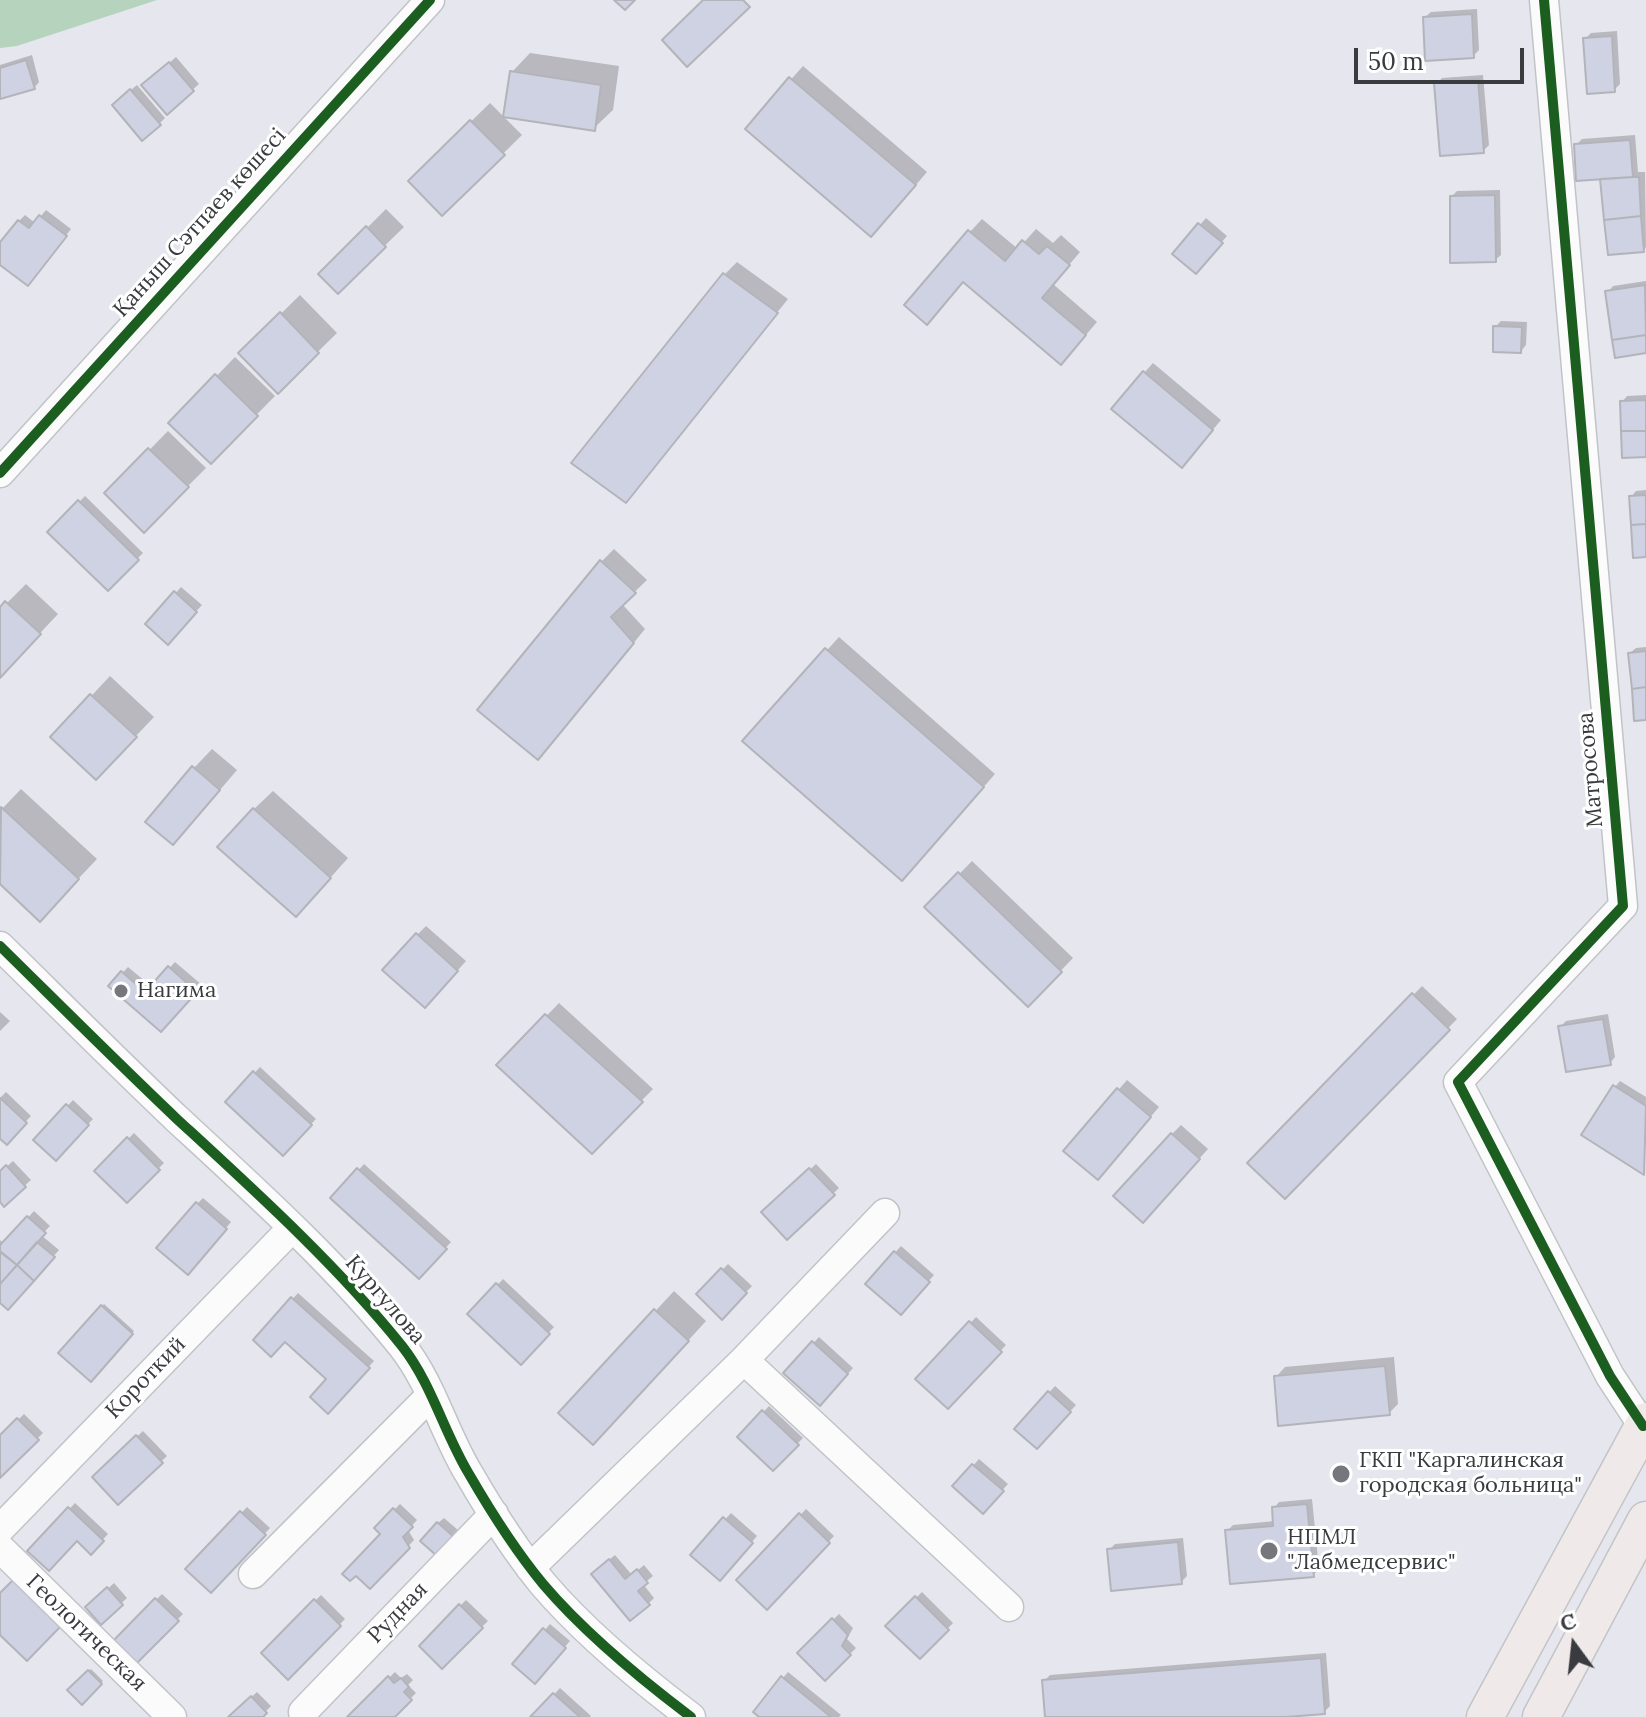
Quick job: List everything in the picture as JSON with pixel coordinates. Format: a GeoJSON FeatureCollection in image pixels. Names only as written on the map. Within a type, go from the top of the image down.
{"type":"FeatureCollection","features":[{"type":"Feature","properties":{"kind":"main road"},"geometry":{"type":"LineString","coordinates":[[1485,1717],[1644,1424]]}},
{"type":"Feature","properties":{"kind":"main road"},"geometry":{"type":"LineString","coordinates":[[1541,1717],[1645,1525],[1600,1503]]}},
{"type":"Feature","properties":{"kind":"street","name":"Қаныш Сәтпаев көшесі"},"geometry":{"type":"LineString","coordinates":[[0,473],[430,0]]}},
{"type":"Feature","properties":{"kind":"street","name":"Матросова"},"geometry":{"type":"LineString","coordinates":[[1544,0],[1623,906],[1458,1082],[1610,1376],[1644,1424]]}},
{"type":"Feature","properties":{"kind":"street","name":"Кургулова"},"geometry":{"type":"LineString","coordinates":[[0,946],[292,1228],[402,1346],[431,1395],[456,1452],[530,1568],[556,1599],[676,1713]]}},
{"type":"Feature","properties":{"kind":"street"},"geometry":{"type":"LineString","coordinates":[[530,1568],[744,1360],[885,1213]]}},
{"type":"Feature","properties":{"kind":"street","name":"Короткий"},"geometry":{"type":"LineString","coordinates":[[0,1529],[292,1228]]}},
{"type":"Feature","properties":{"kind":"street"},"geometry":{"type":"LineString","coordinates":[[744,1360],[1009,1607]]}},
{"type":"Feature","properties":{"kind":"street"},"geometry":{"type":"LineString","coordinates":[[253,1574],[431,1395]]}},
{"type":"Feature","properties":{"kind":"street","name":"Рудная"},"geometry":{"type":"LineString","coordinates":[[303,1712],[494,1514]]}},
{"type":"Feature","properties":{"kind":"street","name":"Геологическая"},"geometry":{"type":"LineString","coordinates":[[0,1548],[172,1717]]}},
{"type":"Feature","properties":{"kind":"green space"},"geometry":{"type":"Polygon","coordinates":[[[0,0],[157,0],[17,46],[0,48],[0,0]]]}},
{"type":"Feature","properties":{"kind":"building"},"geometry":{"type":"Polygon","coordinates":[[[614,0],[635,0],[625,10],[614,0]]]}},
{"type":"Feature","properties":{"kind":"building"},"geometry":{"type":"Polygon","coordinates":[[[703,0],[743,0],[750,7],[687,67],[662,40],[703,0]]]}},
{"type":"Feature","properties":{"kind":"building"},"geometry":{"type":"Polygon","coordinates":[[[1472,14],[1474,58],[1425,61],[1423,17],[1472,14]]]}},
{"type":"Feature","properties":{"kind":"building"},"geometry":{"type":"Polygon","coordinates":[[[1612,36],[1615,92],[1587,94],[1583,38],[1612,36]]]}},
{"type":"Feature","properties":{"kind":"building"},"geometry":{"type":"Polygon","coordinates":[[[26,60],[35,89],[0,99],[0,68],[26,60]]]}},
{"type":"Feature","properties":{"kind":"building"},"geometry":{"type":"Polygon","coordinates":[[[169,62],[194,91],[167,115],[141,85],[169,62]]]}},
{"type":"Feature","properties":{"kind":"building"},"geometry":{"type":"Polygon","coordinates":[[[510,71],[601,85],[595,131],[503,117],[510,71]]]}},
{"type":"Feature","properties":{"kind":"building"},"geometry":{"type":"Polygon","coordinates":[[[789,77],[916,185],[871,237],[745,129],[789,77]]]}},
{"type":"Feature","properties":{"kind":"building"},"geometry":{"type":"Polygon","coordinates":[[[1478,79],[1484,153],[1440,156],[1434,83],[1478,79]]]}},
{"type":"Feature","properties":{"kind":"building"},"geometry":{"type":"Polygon","coordinates":[[[130,89],[161,125],[142,141],[112,105],[130,89]]]}},
{"type":"Feature","properties":{"kind":"building"},"geometry":{"type":"Polygon","coordinates":[[[470,120],[505,155],[442,216],[408,181],[470,120]]]}},
{"type":"Feature","properties":{"kind":"building"},"geometry":{"type":"Polygon","coordinates":[[[1630,140],[1633,177],[1576,181],[1574,144],[1630,140]]]}},
{"type":"Feature","properties":{"kind":"building"},"geometry":{"type":"Polygon","coordinates":[[[1639,177],[1641,216],[1604,220],[1600,179],[1639,177]]]}},
{"type":"Feature","properties":{"kind":"building"},"geometry":{"type":"Polygon","coordinates":[[[1495,195],[1496,262],[1450,263],[1450,196],[1495,195]]]}},
{"type":"Feature","properties":{"kind":"building"},"geometry":{"type":"Polygon","coordinates":[[[39,215],[67,236],[28,286],[0,265],[0,242],[18,220],[29,228],[39,215]]]}},
{"type":"Feature","properties":{"kind":"building"},"geometry":{"type":"Polygon","coordinates":[[[1641,216],[1644,252],[1608,255],[1604,220],[1641,216]]]}},
{"type":"Feature","properties":{"kind":"building"},"geometry":{"type":"Polygon","coordinates":[[[1198,223],[1223,243],[1196,274],[1172,254],[1198,223]]]}},
{"type":"Feature","properties":{"kind":"building"},"geometry":{"type":"Polygon","coordinates":[[[366,226],[386,247],[338,294],[318,274],[366,226]]]}},
{"type":"Feature","properties":{"kind":"building"},"geometry":{"type":"Polygon","coordinates":[[[968,230],[1005,261],[1022,240],[1039,254],[1047,246],[1070,265],[1042,298],[1086,335],[1061,365],[963,282],[927,325],[904,305],[968,230]]]}},
{"type":"Feature","properties":{"kind":"building"},"geometry":{"type":"Polygon","coordinates":[[[723,273],[778,313],[626,503],[571,463],[723,273]]]}},
{"type":"Feature","properties":{"kind":"building"},"geometry":{"type":"Polygon","coordinates":[[[1645,285],[1646,335],[1612,340],[1605,291],[1645,285]]]}},
{"type":"Feature","properties":{"kind":"building"},"geometry":{"type":"Polygon","coordinates":[[[280,312],[319,353],[278,394],[238,353],[280,312]]]}},
{"type":"Feature","properties":{"kind":"building"},"geometry":{"type":"Polygon","coordinates":[[[1493,326],[1522,327],[1521,353],[1493,352],[1493,326]]]}},
{"type":"Feature","properties":{"kind":"building"},"geometry":{"type":"Polygon","coordinates":[[[1646,335],[1646,353],[1615,358],[1612,340],[1646,335]]]}},
{"type":"Feature","properties":{"kind":"building"},"geometry":{"type":"Polygon","coordinates":[[[1143,371],[1213,430],[1182,468],[1111,409],[1143,371]]]}},
{"type":"Feature","properties":{"kind":"building"},"geometry":{"type":"Polygon","coordinates":[[[215,374],[258,416],[211,464],[168,423],[215,374]]]}},
{"type":"Feature","properties":{"kind":"building"},"geometry":{"type":"Polygon","coordinates":[[[1646,400],[1646,431],[1621,431],[1620,401],[1646,400]]]}},
{"type":"Feature","properties":{"kind":"building"},"geometry":{"type":"Polygon","coordinates":[[[1621,431],[1646,431],[1646,457],[1622,458],[1621,431]]]}},
{"type":"Feature","properties":{"kind":"building"},"geometry":{"type":"Polygon","coordinates":[[[148,448],[189,487],[144,533],[104,493],[148,448]]]}},
{"type":"Feature","properties":{"kind":"building"},"geometry":{"type":"Polygon","coordinates":[[[1646,495],[1646,524],[1631,525],[1629,496],[1646,495]]]}},
{"type":"Feature","properties":{"kind":"building"},"geometry":{"type":"Polygon","coordinates":[[[78,500],[139,560],[108,591],[47,532],[78,500]]]}},
{"type":"Feature","properties":{"kind":"building"},"geometry":{"type":"Polygon","coordinates":[[[1646,524],[1646,557],[1633,558],[1631,525],[1646,524]]]}},
{"type":"Feature","properties":{"kind":"building"},"geometry":{"type":"Polygon","coordinates":[[[600,560],[636,593],[611,617],[634,643],[538,760],[477,710],[600,560]]]}},
{"type":"Feature","properties":{"kind":"building"},"geometry":{"type":"Polygon","coordinates":[[[174,591],[197,612],[168,645],[145,624],[174,591]]]}},
{"type":"Feature","properties":{"kind":"building"},"geometry":{"type":"Polygon","coordinates":[[[5,601],[41,634],[0,678],[0,607],[5,601]]]}},
{"type":"Feature","properties":{"kind":"building"},"geometry":{"type":"Polygon","coordinates":[[[825,648],[984,787],[902,881],[742,741],[825,648]]]}},
{"type":"Feature","properties":{"kind":"building"},"geometry":{"type":"Polygon","coordinates":[[[1646,651],[1646,687],[1632,689],[1628,653],[1646,651]]]}},
{"type":"Feature","properties":{"kind":"building"},"geometry":{"type":"Polygon","coordinates":[[[1646,687],[1646,720],[1634,721],[1632,689],[1646,687]]]}},
{"type":"Feature","properties":{"kind":"building"},"geometry":{"type":"Polygon","coordinates":[[[90,694],[137,737],[96,780],[50,737],[90,694]]]}},
{"type":"Feature","properties":{"kind":"building"},"geometry":{"type":"Polygon","coordinates":[[[192,766],[220,790],[173,845],[145,822],[192,766]]]}},
{"type":"Feature","properties":{"kind":"building"},"geometry":{"type":"Polygon","coordinates":[[[1,807],[79,879],[40,922],[0,884],[1,807]]]}},
{"type":"Feature","properties":{"kind":"building"},"geometry":{"type":"Polygon","coordinates":[[[253,808],[331,878],[296,917],[217,847],[253,808]]]}},
{"type":"Feature","properties":{"kind":"building"},"geometry":{"type":"Polygon","coordinates":[[[958,872],[1062,972],[1028,1007],[924,907],[958,872]]]}},
{"type":"Feature","properties":{"kind":"building"},"geometry":{"type":"Polygon","coordinates":[[[416,933],[458,971],[425,1008],[382,970],[416,933]]]}},
{"type":"Feature","properties":{"kind":"building"},"geometry":{"type":"Polygon","coordinates":[[[168,966],[197,992],[161,1032],[108,986],[121,971],[145,992],[168,966]]]}},
{"type":"Feature","properties":{"kind":"building"},"geometry":{"type":"Polygon","coordinates":[[[1412,993],[1450,1030],[1285,1199],[1247,1163],[1412,993]]]}},
{"type":"Feature","properties":{"kind":"building"},"geometry":{"type":"Polygon","coordinates":[[[545,1014],[643,1102],[592,1154],[496,1065],[545,1014]]]}},
{"type":"Feature","properties":{"kind":"building"},"geometry":{"type":"Polygon","coordinates":[[[1603,1019],[1611,1065],[1566,1072],[1558,1026],[1603,1019]]]}},
{"type":"Feature","properties":{"kind":"building"},"geometry":{"type":"Polygon","coordinates":[[[253,1071],[312,1125],[283,1156],[225,1102],[253,1071]]]}},
{"type":"Feature","properties":{"kind":"building"},"geometry":{"type":"Polygon","coordinates":[[[1613,1085],[1646,1106],[1644,1175],[1581,1135],[1613,1085]]]}},
{"type":"Feature","properties":{"kind":"building"},"geometry":{"type":"Polygon","coordinates":[[[1117,1088],[1151,1117],[1098,1180],[1063,1151],[1117,1088]]]}},
{"type":"Feature","properties":{"kind":"building"},"geometry":{"type":"Polygon","coordinates":[[[0,1098],[27,1123],[7,1145],[0,1139],[0,1098]]]}},
{"type":"Feature","properties":{"kind":"building"},"geometry":{"type":"Polygon","coordinates":[[[66,1104],[89,1125],[56,1161],[33,1140],[66,1104]]]}},
{"type":"Feature","properties":{"kind":"building"},"geometry":{"type":"Polygon","coordinates":[[[1171,1133],[1200,1159],[1143,1223],[1113,1196],[1171,1133]]]}},
{"type":"Feature","properties":{"kind":"building"},"geometry":{"type":"Polygon","coordinates":[[[127,1137],[160,1170],[127,1203],[94,1171],[127,1137]]]}},
{"type":"Feature","properties":{"kind":"building"},"geometry":{"type":"Polygon","coordinates":[[[6,1165],[26,1187],[4,1207],[0,1202],[0,1171],[6,1165]]]}},
{"type":"Feature","properties":{"kind":"building"},"geometry":{"type":"Polygon","coordinates":[[[357,1168],[447,1249],[419,1279],[330,1198],[357,1168]]]}},
{"type":"Feature","properties":{"kind":"building"},"geometry":{"type":"Polygon","coordinates":[[[809,1168],[835,1195],[787,1240],[761,1212],[809,1168]]]}},
{"type":"Feature","properties":{"kind":"building"},"geometry":{"type":"Polygon","coordinates":[[[196,1202],[227,1229],[188,1275],[156,1248],[196,1202]]]}},
{"type":"Feature","properties":{"kind":"building"},"geometry":{"type":"Polygon","coordinates":[[[27,1216],[46,1233],[17,1265],[0,1252],[0,1245],[27,1216]]]}},
{"type":"Feature","properties":{"kind":"building"},"geometry":{"type":"Polygon","coordinates":[[[37,1242],[55,1257],[34,1281],[17,1265],[37,1242]]]}},
{"type":"Feature","properties":{"kind":"building"},"geometry":{"type":"Polygon","coordinates":[[[0,1251],[17,1265],[0,1284],[0,1251]]]}},
{"type":"Feature","properties":{"kind":"building"},"geometry":{"type":"Polygon","coordinates":[[[894,1251],[930,1282],[901,1315],[865,1284],[894,1251]]]}},
{"type":"Feature","properties":{"kind":"building"},"geometry":{"type":"Polygon","coordinates":[[[17,1265],[34,1281],[8,1310],[0,1303],[0,1284],[17,1265]]]}},
{"type":"Feature","properties":{"kind":"building"},"geometry":{"type":"Polygon","coordinates":[[[721,1268],[747,1293],[722,1320],[696,1294],[721,1268]]]}},
{"type":"Feature","properties":{"kind":"building"},"geometry":{"type":"Polygon","coordinates":[[[496,1283],[550,1334],[521,1365],[467,1314],[496,1283]]]}},
{"type":"Feature","properties":{"kind":"building"},"geometry":{"type":"Polygon","coordinates":[[[291,1297],[370,1368],[328,1414],[310,1397],[326,1379],[285,1342],[271,1357],[253,1340],[291,1297]]]}},
{"type":"Feature","properties":{"kind":"building"},"geometry":{"type":"Polygon","coordinates":[[[101,1305],[133,1334],[91,1382],[58,1353],[101,1305]]]}},
{"type":"Feature","properties":{"kind":"building"},"geometry":{"type":"Polygon","coordinates":[[[654,1309],[689,1341],[593,1445],[558,1413],[654,1309]]]}},
{"type":"Feature","properties":{"kind":"building"},"geometry":{"type":"Polygon","coordinates":[[[969,1321],[1002,1352],[948,1409],[915,1379],[969,1321]]]}},
{"type":"Feature","properties":{"kind":"building"},"geometry":{"type":"Polygon","coordinates":[[[812,1341],[848,1374],[820,1406],[783,1373],[812,1341]]]}},
{"type":"Feature","properties":{"kind":"building"},"geometry":{"type":"Polygon","coordinates":[[[1385,1366],[1390,1415],[1278,1426],[1274,1376],[1385,1366]]]}},
{"type":"Feature","properties":{"kind":"building"},"geometry":{"type":"Polygon","coordinates":[[[1048,1391],[1071,1412],[1037,1449],[1014,1429],[1048,1391]]]}},
{"type":"Feature","properties":{"kind":"building"},"geometry":{"type":"Polygon","coordinates":[[[762,1410],[799,1445],[773,1471],[737,1437],[762,1410]]]}},
{"type":"Feature","properties":{"kind":"building"},"geometry":{"type":"Polygon","coordinates":[[[17,1418],[39,1440],[0,1478],[0,1435],[17,1418]]]}},
{"type":"Feature","properties":{"kind":"building"},"geometry":{"type":"Polygon","coordinates":[[[136,1435],[163,1463],[118,1505],[92,1477],[136,1435]]]}},
{"type":"Feature","properties":{"kind":"building"},"geometry":{"type":"Polygon","coordinates":[[[972,1464],[1004,1491],[983,1514],[952,1486],[972,1464]]]}},
{"type":"Feature","properties":{"kind":"building"},"geometry":{"type":"Polygon","coordinates":[[[1307,1504],[1314,1577],[1230,1584],[1225,1530],[1273,1526],[1272,1507],[1307,1504]]]}},
{"type":"Feature","properties":{"kind":"building"},"geometry":{"type":"Polygon","coordinates":[[[68,1507],[104,1541],[91,1555],[77,1541],[49,1571],[27,1551],[68,1507]]]}},
{"type":"Feature","properties":{"kind":"building"},"geometry":{"type":"Polygon","coordinates":[[[393,1508],[413,1527],[403,1537],[410,1548],[370,1589],[356,1576],[350,1581],[342,1574],[380,1534],[374,1528],[393,1508]]]}},
{"type":"Feature","properties":{"kind":"building"},"geometry":{"type":"Polygon","coordinates":[[[240,1511],[266,1535],[211,1593],[185,1569],[240,1511]]]}},
{"type":"Feature","properties":{"kind":"building"},"geometry":{"type":"Polygon","coordinates":[[[799,1513],[830,1543],[767,1610],[736,1580],[799,1513]]]}},
{"type":"Feature","properties":{"kind":"building"},"geometry":{"type":"Polygon","coordinates":[[[723,1517],[753,1543],[720,1581],[690,1555],[723,1517]]]}},
{"type":"Feature","properties":{"kind":"building"},"geometry":{"type":"Polygon","coordinates":[[[437,1522],[454,1537],[437,1556],[420,1541],[437,1522]]]}},
{"type":"Feature","properties":{"kind":"building"},"geometry":{"type":"Polygon","coordinates":[[[1178,1542],[1182,1584],[1111,1591],[1107,1549],[1178,1542]]]}},
{"type":"Feature","properties":{"kind":"building"},"geometry":{"type":"Polygon","coordinates":[[[609,1559],[625,1579],[637,1569],[648,1583],[638,1591],[650,1605],[630,1621],[591,1574],[609,1559]]]}},
{"type":"Feature","properties":{"kind":"building"},"geometry":{"type":"Polygon","coordinates":[[[13,1580],[60,1627],[27,1661],[0,1635],[0,1593],[13,1580]]]}},
{"type":"Feature","properties":{"kind":"building"},"geometry":{"type":"Polygon","coordinates":[[[107,1587],[123,1605],[101,1625],[85,1607],[107,1587]]]}},
{"type":"Feature","properties":{"kind":"building"},"geometry":{"type":"Polygon","coordinates":[[[915,1596],[949,1630],[920,1659],[885,1626],[915,1596]]]}},
{"type":"Feature","properties":{"kind":"building"},"geometry":{"type":"Polygon","coordinates":[[[155,1598],[179,1621],[136,1664],[113,1641],[155,1598]]]}},
{"type":"Feature","properties":{"kind":"building"},"geometry":{"type":"Polygon","coordinates":[[[314,1599],[341,1626],[288,1680],[261,1653],[314,1599]]]}},
{"type":"Feature","properties":{"kind":"building"},"geometry":{"type":"Polygon","coordinates":[[[459,1604],[483,1628],[442,1669],[419,1646],[459,1604]]]}},
{"type":"Feature","properties":{"kind":"building"},"geometry":{"type":"Polygon","coordinates":[[[832,1618],[848,1635],[842,1646],[851,1655],[825,1681],[797,1653],[832,1618]]]}},
{"type":"Feature","properties":{"kind":"building"},"geometry":{"type":"Polygon","coordinates":[[[543,1628],[566,1648],[535,1684],[512,1664],[543,1628]]]}},
{"type":"Feature","properties":{"kind":"building"},"geometry":{"type":"Polygon","coordinates":[[[1321,1658],[1325,1714],[1286,1717],[1045,1717],[1042,1680],[1321,1658]]]}},
{"type":"Feature","properties":{"kind":"building"},"geometry":{"type":"Polygon","coordinates":[[[88,1670],[102,1684],[82,1705],[67,1690],[88,1670]]]}},
{"type":"Feature","properties":{"kind":"building"},"geometry":{"type":"Polygon","coordinates":[[[388,1676],[394,1683],[401,1678],[409,1687],[404,1692],[412,1700],[395,1717],[347,1717],[388,1676]]]}},
{"type":"Feature","properties":{"kind":"building"},"geometry":{"type":"Polygon","coordinates":[[[781,1676],[831,1717],[759,1717],[753,1712],[781,1676]]]}},
{"type":"Feature","properties":{"kind":"building"},"geometry":{"type":"Polygon","coordinates":[[[553,1693],[580,1717],[530,1717],[553,1693]]]}},
{"type":"Feature","properties":{"kind":"building"},"geometry":{"type":"Polygon","coordinates":[[[251,1696],[267,1713],[263,1717],[228,1717],[251,1696]]]}},
{"type":"Feature","properties":{"kind":"cycle path"},"geometry":{"type":"LineString","coordinates":[[0,473],[430,0]]}},
{"type":"Feature","properties":{"kind":"cycle path"},"geometry":{"type":"LineString","coordinates":[[1544,0],[1623,906],[1458,1082],[1610,1376],[1643,1426]]}},
{"type":"Feature","properties":{"kind":"cycle path"},"geometry":{"type":"LineString","coordinates":[[0,946],[155,1098],[294,1228],[377,1316],[412,1361],[469,1474],[533,1571],[594,1637],[691,1717]]}},
{"type":"Feature","properties":{"kind":"place","name":"Нагима"},"geometry":{"type":"Point","coordinates":[121,991]}},
{"type":"Feature","properties":{"kind":"place","name":"ГКП \"Каргалинская городская больница\""},"geometry":{"type":"Point","coordinates":[1341,1474]}},
{"type":"Feature","properties":{"kind":"place","name":"НПМЛ \"Лабмедсервис\""},"geometry":{"type":"Point","coordinates":[1269,1551]}}]}
